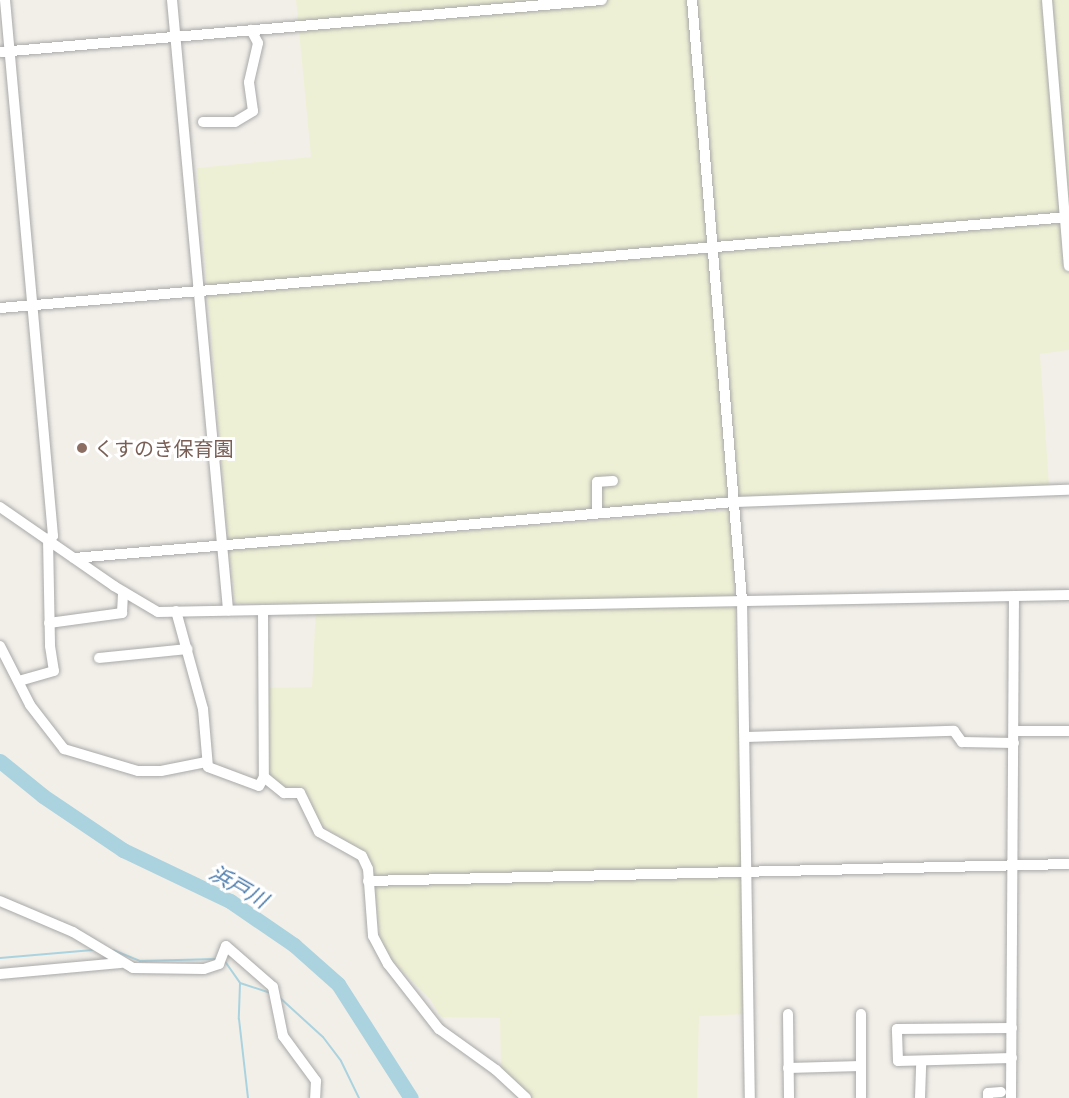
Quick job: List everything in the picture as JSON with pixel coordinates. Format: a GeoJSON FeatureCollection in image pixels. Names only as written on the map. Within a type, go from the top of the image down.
{"type":"FeatureCollection","features":[{"type":"Feature","properties":{"kind":"street"},"geometry":{"type":"LineString","coordinates":[[5,0],[5,51],[34,307],[53,536],[48,539]]}},
{"type":"Feature","properties":{"kind":"street"},"geometry":{"type":"LineString","coordinates":[[172,0],[228,610]]}},
{"type":"Feature","properties":{"kind":"street"},"geometry":{"type":"LineString","coordinates":[[5,51],[602,0]]}},
{"type":"Feature","properties":{"kind":"street"},"geometry":{"type":"LineString","coordinates":[[692,0],[742,600],[750,1098]]}},
{"type":"Feature","properties":{"kind":"street"},"geometry":{"type":"LineString","coordinates":[[1047,0],[1067,217],[1069,266]]}},
{"type":"Feature","properties":{"kind":"street"},"geometry":{"type":"LineString","coordinates":[[203,122],[235,122],[253,111],[249,82],[254,70],[251,59],[258,43],[251,30]]}},
{"type":"Feature","properties":{"kind":"street"},"geometry":{"type":"LineString","coordinates":[[0,308],[34,307],[198,289],[1067,217]]}},
{"type":"Feature","properties":{"kind":"street"},"geometry":{"type":"LineString","coordinates":[[597,513],[597,482],[613,482]]}},
{"type":"Feature","properties":{"kind":"street"},"geometry":{"type":"LineString","coordinates":[[74,558],[222,543],[734,502],[1069,490]]}},
{"type":"Feature","properties":{"kind":"street"},"geometry":{"type":"LineString","coordinates":[[0,507],[123,592],[158,612],[742,600],[1014,598],[1069,595]]}},
{"type":"Feature","properties":{"kind":"street"},"geometry":{"type":"LineString","coordinates":[[19,681],[54,671],[49,623],[48,539]]}},
{"type":"Feature","properties":{"kind":"street"},"geometry":{"type":"LineString","coordinates":[[49,623],[122,613],[123,592]]}},
{"type":"Feature","properties":{"kind":"street"},"geometry":{"type":"LineString","coordinates":[[988,1098],[988,1093],[1006,1095],[1012,1058],[1014,598]]}},
{"type":"Feature","properties":{"kind":"street"},"geometry":{"type":"LineString","coordinates":[[176,611],[203,709],[206,762],[214,770],[259,786],[264,777],[262,610]]}},
{"type":"Feature","properties":{"kind":"street"},"geometry":{"type":"LineString","coordinates":[[0,646],[30,705],[63,749],[138,771],[161,771],[206,762]]}},
{"type":"Feature","properties":{"kind":"street"},"geometry":{"type":"LineString","coordinates":[[99,658],[188,650]]}},
{"type":"Feature","properties":{"kind":"street"},"geometry":{"type":"LineString","coordinates":[[1014,730],[1069,730]]}},
{"type":"Feature","properties":{"kind":"street"},"geometry":{"type":"LineString","coordinates":[[746,737],[954,731],[962,742],[1014,743]]}},
{"type":"Feature","properties":{"kind":"street"},"geometry":{"type":"LineString","coordinates":[[264,777],[284,793],[300,793],[319,832],[362,856],[368,881],[373,936],[388,964],[439,1029],[496,1070],[526,1098]]}},
{"type":"Feature","properties":{"kind":"street"},"geometry":{"type":"LineString","coordinates":[[368,881],[1013,868],[1069,864]]}},
{"type":"Feature","properties":{"kind":"street"},"geometry":{"type":"LineString","coordinates":[[0,901],[73,932],[122,963],[149,970],[204,969],[219,964],[226,946],[246,959],[273,987],[283,1036],[316,1081],[315,1098]]}},
{"type":"Feature","properties":{"kind":"street"},"geometry":{"type":"LineString","coordinates":[[0,974],[122,963]]}},
{"type":"Feature","properties":{"kind":"street"},"geometry":{"type":"LineString","coordinates":[[788,1014],[789,1098]]}},
{"type":"Feature","properties":{"kind":"street"},"geometry":{"type":"LineString","coordinates":[[861,1014],[861,1098]]}},
{"type":"Feature","properties":{"kind":"street"},"geometry":{"type":"LineString","coordinates":[[1012,1028],[897,1029],[898,1061],[1012,1058]]}},
{"type":"Feature","properties":{"kind":"street"},"geometry":{"type":"LineString","coordinates":[[920,1098],[921,1061]]}},
{"type":"Feature","properties":{"kind":"street"},"geometry":{"type":"LineString","coordinates":[[789,1068],[861,1066]]}},
{"type":"Feature","properties":{"kind":"green space"},"geometry":{"type":"Polygon","coordinates":[[[296,0],[1069,0],[1069,350],[1040,354],[1049,485],[743,502],[228,542],[197,168],[311,157],[296,0]]]}},
{"type":"Feature","properties":{"kind":"green space"},"geometry":{"type":"Polygon","coordinates":[[[732,510],[747,1014],[699,1016],[697,1098],[532,1098],[501,1068],[500,1018],[441,1017],[430,999],[390,958],[380,939],[372,865],[350,843],[319,824],[298,792],[273,785],[267,767],[267,688],[312,687],[316,604],[235,603],[229,550],[732,510]]]}},
{"type":"Feature","properties":{"kind":"waterway","name":"浜戸川"},"geometry":{"type":"LineString","coordinates":[[0,761],[43,796],[123,850],[230,901],[294,945],[338,984],[411,1098]]}},
{"type":"Feature","properties":{"kind":"waterway"},"geometry":{"type":"LineString","coordinates":[[0,958],[93,950]]}},
{"type":"Feature","properties":{"kind":"waterway"},"geometry":{"type":"LineString","coordinates":[[113,950],[140,961],[216,959]]}},
{"type":"Feature","properties":{"kind":"waterway"},"geometry":{"type":"LineString","coordinates":[[224,960],[240,983],[239,1019],[248,1098]]}},
{"type":"Feature","properties":{"kind":"waterway"},"geometry":{"type":"LineString","coordinates":[[240,983],[271,993]]}},
{"type":"Feature","properties":{"kind":"waterway"},"geometry":{"type":"LineString","coordinates":[[279,997],[323,1037],[341,1061],[359,1098]]}},
{"type":"Feature","properties":{"kind":"place","name":"くすのき保育園"},"geometry":{"type":"Point","coordinates":[82,448]}}]}
